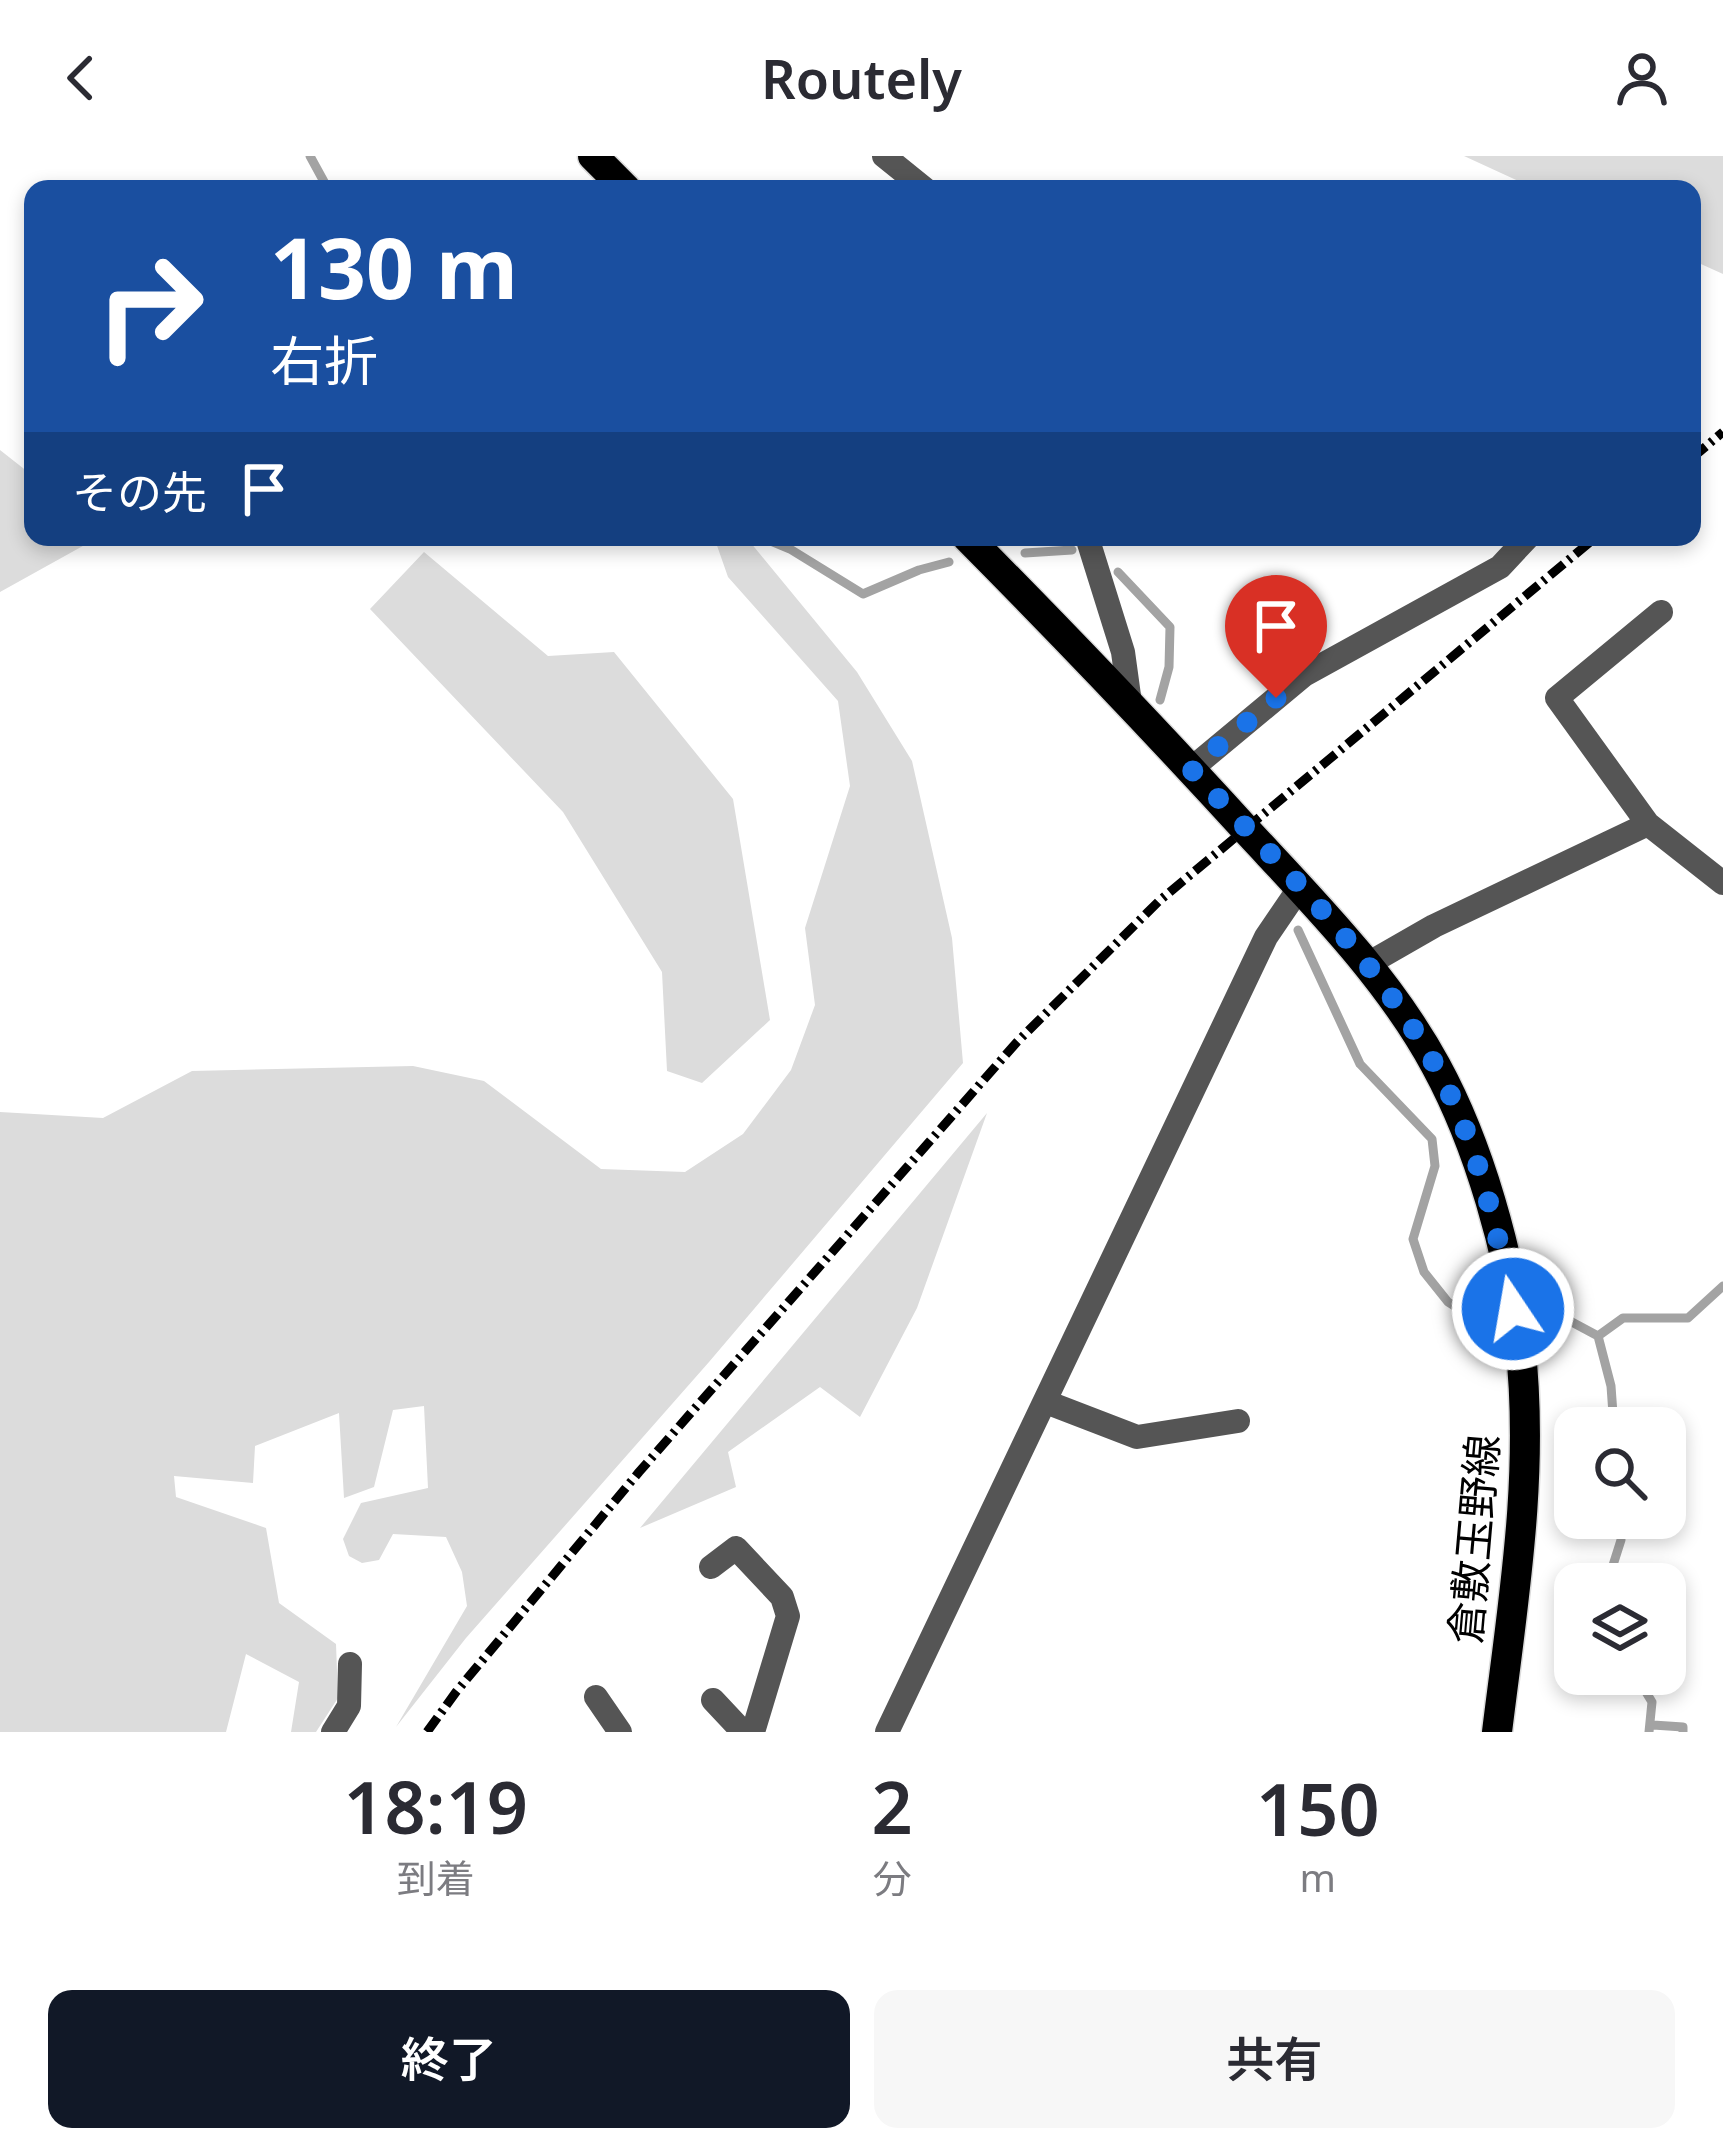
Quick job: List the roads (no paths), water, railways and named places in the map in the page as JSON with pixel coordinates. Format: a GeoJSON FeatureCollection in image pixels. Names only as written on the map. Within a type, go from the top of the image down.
{"type":"FeatureCollection","features":[{"type":"Feature","properties":{"kind":"main road"},"geometry":{"type":"LineString","coordinates":[[593,156],[617,180]]}},
{"type":"Feature","properties":{"kind":"main road","name":"倉敷玉野線"},"geometry":{"type":"LineString","coordinates":[[976,546],[1300,887],[1366,965],[1436,1067],[1459,1117],[1492,1206],[1520,1340],[1526,1495],[1498,1732]]}},
{"type":"Feature","properties":{"kind":"street"},"geometry":{"type":"LineString","coordinates":[[884,156],[914,180]]}},
{"type":"Feature","properties":{"kind":"street"},"geometry":{"type":"LineString","coordinates":[[1090,546],[1123,652],[1130,703]]}},
{"type":"Feature","properties":{"kind":"street"},"geometry":{"type":"LineString","coordinates":[[1191,769],[1304,675],[1500,567],[1520,546]]}},
{"type":"Feature","properties":{"kind":"street"},"geometry":{"type":"LineString","coordinates":[[1661,612],[1556,698],[1648,824],[1723,884]]}},
{"type":"Feature","properties":{"kind":"street"},"geometry":{"type":"LineString","coordinates":[[1366,965],[1434,926],[1648,824]]}},
{"type":"Feature","properties":{"kind":"street"},"geometry":{"type":"LineString","coordinates":[[886,1732],[1265,938],[1300,887]]}},
{"type":"Feature","properties":{"kind":"street"},"geometry":{"type":"LineString","coordinates":[[1046,1402],[1137,1437],[1238,1421]]}},
{"type":"Feature","properties":{"kind":"street"},"geometry":{"type":"LineString","coordinates":[[712,1567],[736,1548],[782,1597],[788,1616],[753,1732]]}},
{"type":"Feature","properties":{"kind":"street"},"geometry":{"type":"LineString","coordinates":[[333,1732],[349,1706],[350,1664]]}},
{"type":"Feature","properties":{"kind":"street"},"geometry":{"type":"LineString","coordinates":[[596,1697],[620,1732]]}},
{"type":"Feature","properties":{"kind":"street"},"geometry":{"type":"LineString","coordinates":[[712,1700],[743,1732]]}},
{"type":"Feature","properties":{"kind":"waterway"},"geometry":{"type":"LineString","coordinates":[[310,156],[323,180]]}},
{"type":"Feature","properties":{"kind":"waterway"},"geometry":{"type":"LineString","coordinates":[[783,546],[863,594],[949,562]]}},
{"type":"Feature","properties":{"kind":"waterway"},"geometry":{"type":"LineString","coordinates":[[1025,553],[1072,550]]}},
{"type":"Feature","properties":{"kind":"waterway"},"geometry":{"type":"LineString","coordinates":[[1118,572],[1170,627],[1169,667],[1160,700]]}},
{"type":"Feature","properties":{"kind":"waterway"},"geometry":{"type":"LineString","coordinates":[[1298,930],[1360,1064],[1432,1139],[1435,1166],[1413,1239],[1424,1272],[1448,1302],[1475,1319],[1490,1320]]}},
{"type":"Feature","properties":{"kind":"waterway"},"geometry":{"type":"LineString","coordinates":[[1612,1407],[1598,1336],[1623,1318],[1688,1318],[1723,1286]]}},
{"type":"Feature","properties":{"kind":"waterway"},"geometry":{"type":"LineString","coordinates":[[1539,1311],[1555,1313],[1598,1336]]}},
{"type":"Feature","properties":{"kind":"waterway"},"geometry":{"type":"LineString","coordinates":[[1614,1563],[1621,1539]]}},
{"type":"Feature","properties":{"kind":"waterway"},"geometry":{"type":"LineString","coordinates":[[1648,1695],[1652,1702],[1649,1732]]}},
{"type":"Feature","properties":{"kind":"waterway"},"geometry":{"type":"LineString","coordinates":[[1653,1725],[1683,1727],[1683,1732]]}},
{"type":"Feature","properties":{"kind":"railway"},"geometry":{"type":"LineString","coordinates":[[1701,450],[1723,432]]}},
{"type":"Feature","properties":{"kind":"railway"},"geometry":{"type":"LineString","coordinates":[[427,1732],[639,1472],[1017,1042],[1159,901],[1585,546]]}}]}
